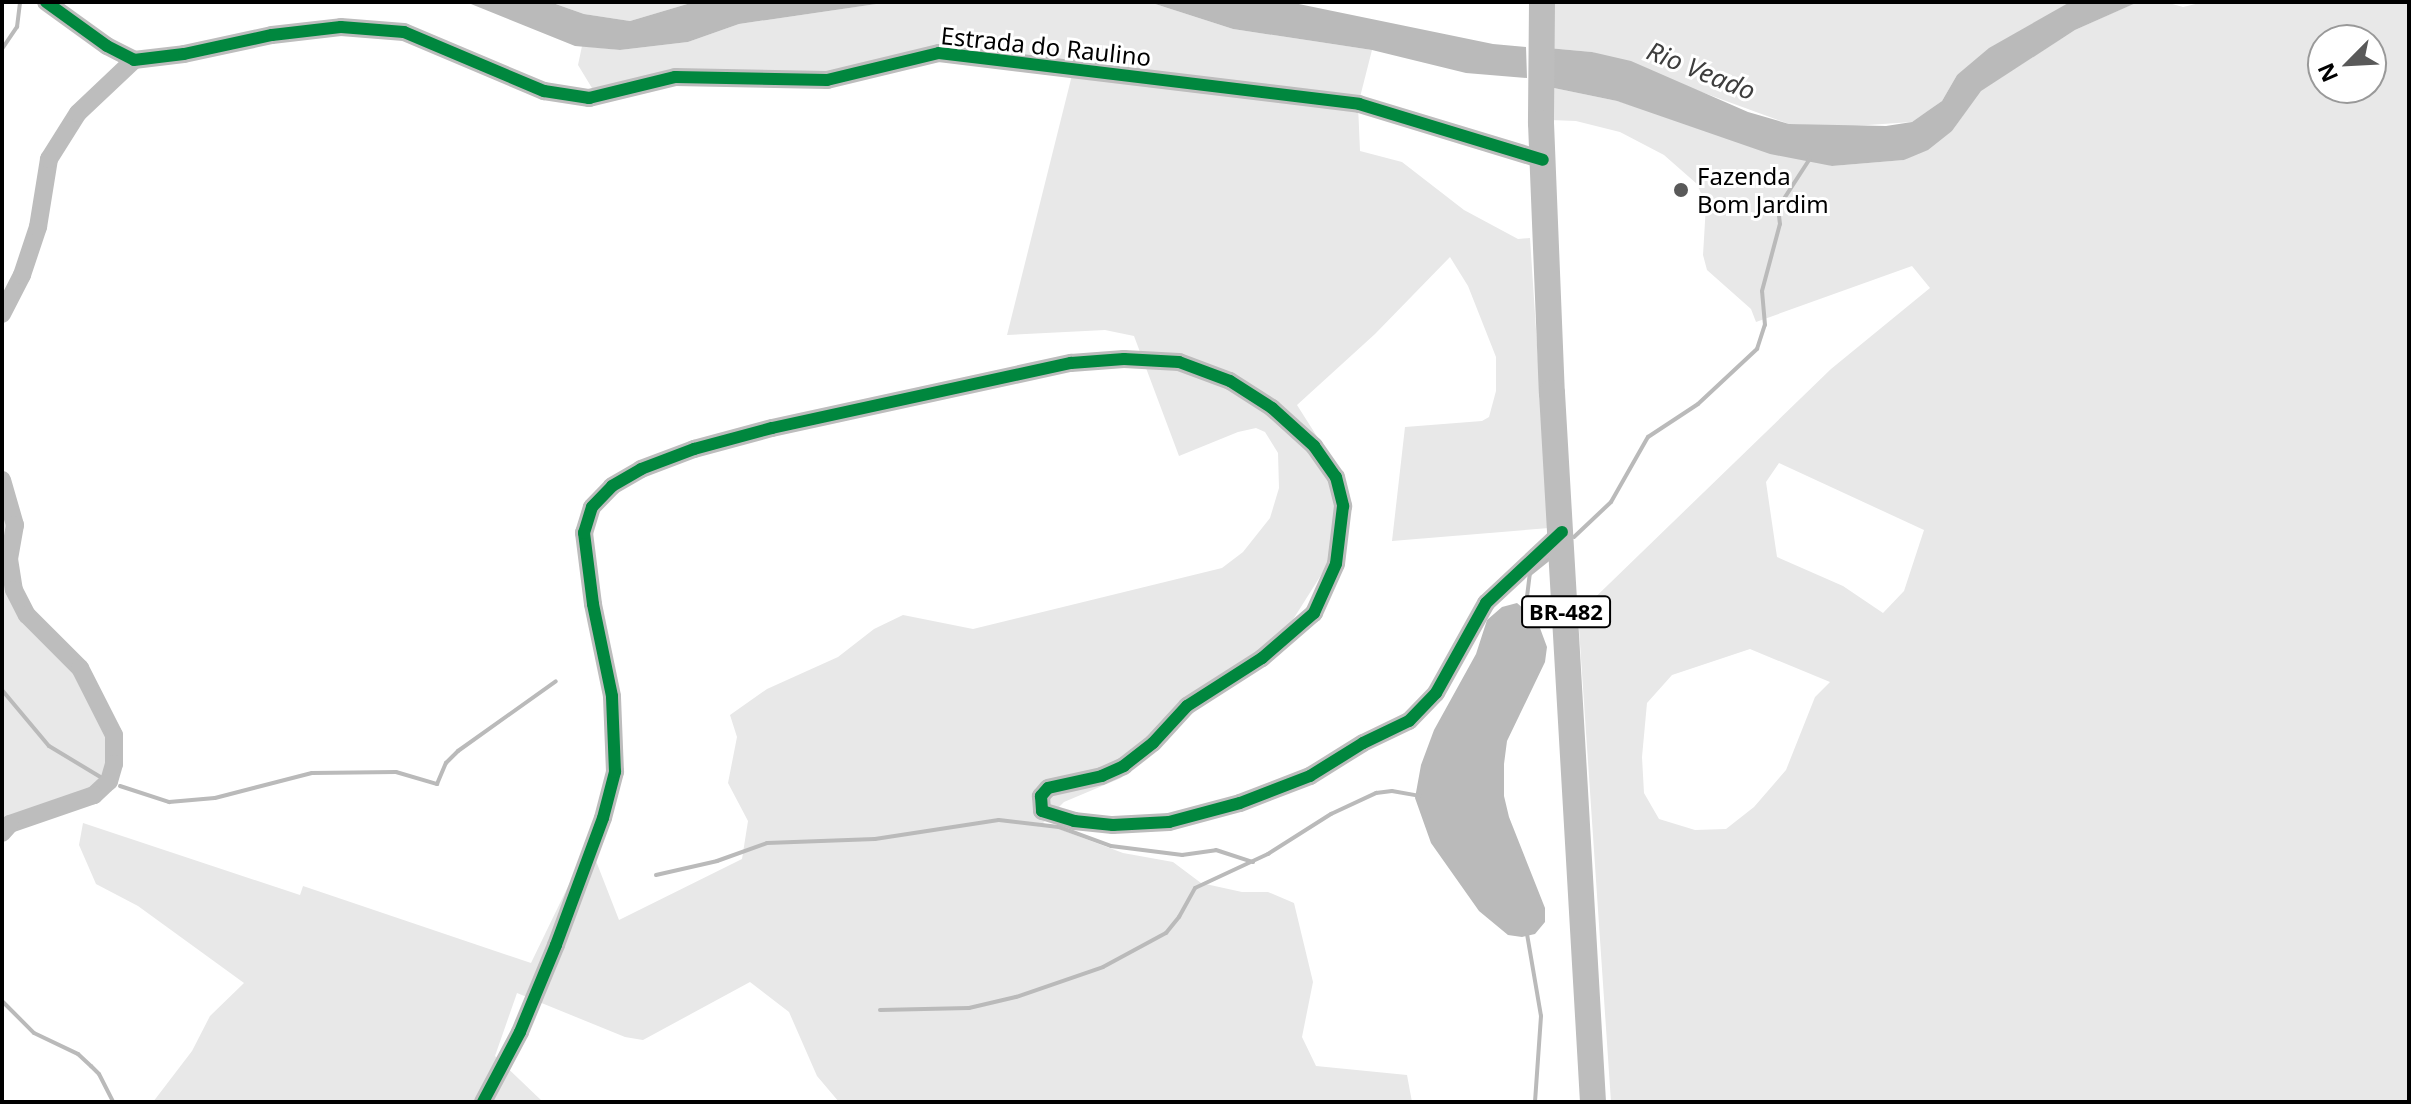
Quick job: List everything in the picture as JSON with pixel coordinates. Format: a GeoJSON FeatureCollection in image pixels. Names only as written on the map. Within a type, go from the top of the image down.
{"type":"FeatureCollection","features":[{"type":"Feature","properties":{"kind":"highway","name":"BR-482"},"geometry":{"type":"LineString","coordinates":[[1542,2],[1541,123],[1552,393],[1593,1102]]}},
{"type":"Feature","properties":{"kind":"street"},"geometry":{"type":"LineString","coordinates":[[2,314],[22,275],[38,227],[49,159],[78,113],[134,60],[107,46],[46,2]]}},
{"type":"Feature","properties":{"kind":"street","name":"Estrada do Raulino"},"geometry":{"type":"LineString","coordinates":[[134,60],[327,28],[404,32],[453,50],[544,91],[589,98],[675,77],[827,80],[939,53],[1359,104],[1543,160]]}},
{"type":"Feature","properties":{"kind":"street"},"geometry":{"type":"LineString","coordinates":[[483,1102],[520,1032],[556,945],[603,818],[615,772],[612,696],[593,604],[584,533],[592,507],[612,486],[641,469],[694,449],[772,428],[1071,363],[1124,359],[1179,362],[1230,381],[1272,408],[1314,446],[1336,477],[1343,506],[1336,564],[1314,613],[1262,658],[1187,706],[1153,743],[1124,766],[1102,776],[1048,788],[1041,796],[1042,811],[1074,821],[1113,825],[1169,822],[1240,803],[1310,776],[1363,743],[1409,721],[1436,693],[1456,663],[1486,603],[1562,532]]}},
{"type":"Feature","properties":{"kind":"street"},"geometry":{"type":"LineString","coordinates":[[2,480],[15,525],[9,559],[14,590],[27,615],[80,668],[114,735],[114,764],[109,781],[94,795],[10,824],[2,833]]}},
{"type":"Feature","properties":{"kind":"shaded area"},"geometry":{"type":"Polygon","coordinates":[[[466,2],[550,2],[584,14],[630,21],[694,2],[890,2],[739,24],[688,42],[620,50],[575,46],[466,2]]]}},
{"type":"Feature","properties":{"kind":"shaded area"},"geometry":{"type":"Polygon","coordinates":[[[550,2],[694,2],[630,21],[584,14],[550,2]]]}},
{"type":"Feature","properties":{"kind":"shaded area"},"geometry":{"type":"Polygon","coordinates":[[[890,2],[1149,2],[1233,29],[1372,50],[1358,105],[1360,151],[1402,162],[1464,210],[1518,239],[1530,238],[1549,528],[1392,541],[1405,427],[1482,421],[1489,417],[1496,391],[1496,357],[1468,286],[1450,257],[1375,334],[1297,405],[1330,457],[1340,545],[1282,637],[1163,734],[1121,778],[1064,802],[1043,823],[1123,853],[1173,862],[1201,883],[1242,892],[1268,892],[1294,903],[1313,982],[1302,1037],[1316,1066],[1407,1075],[1412,1102],[839,1102],[817,1076],[789,1012],[750,982],[643,1040],[625,1037],[517,993],[495,1056],[543,1102],[153,1102],[192,1051],[210,1016],[244,983],[138,906],[96,884],[79,845],[83,823],[300,895],[303,886],[531,963],[589,843],[619,920],[742,859],[748,821],[728,783],[737,737],[730,715],[767,689],[838,657],[874,629],[903,615],[973,629],[1222,568],[1243,552],[1270,518],[1279,488],[1278,453],[1265,432],[1256,428],[1238,432],[1179,456],[1134,336],[1105,330],[1007,335],[1073,71],[957,53],[811,76],[722,77],[595,93],[578,65],[582,46],[620,50],[688,42],[739,24],[890,2]]]}},
{"type":"Feature","properties":{"kind":"shaded area"},"geometry":{"type":"Polygon","coordinates":[[[1149,2],[1289,2],[1493,44],[1526,47],[1527,78],[1466,73],[1372,50],[1233,29],[1149,2]]]}},
{"type":"Feature","properties":{"kind":"shaded area"},"geometry":{"type":"Polygon","coordinates":[[[1546,2],[2070,2],[1957,75],[1942,101],[1912,122],[1838,127],[1789,124],[1592,52],[1548,48],[1546,2]]]}},
{"type":"Feature","properties":{"kind":"shaded area"},"geometry":{"type":"Polygon","coordinates":[[[2070,2],[2138,2],[2075,30],[1981,91],[1952,131],[1928,150],[1904,160],[1832,166],[1770,154],[1617,101],[1549,87],[1548,48],[1592,52],[1631,61],[1748,112],[1789,124],[1886,126],[1912,122],[1942,101],[1957,75],[1989,48],[2070,2]]]}},
{"type":"Feature","properties":{"kind":"shaded area"},"geometry":{"type":"Polygon","coordinates":[[[2165,2],[2183,7],[2204,2],[2409,2],[2409,1102],[1611,1102],[1578,614],[1831,369],[1930,288],[1912,266],[1756,322],[1751,309],[1707,270],[1703,255],[1706,205],[1697,184],[1664,155],[1620,132],[1576,121],[1550,120],[1549,87],[1617,101],[1832,166],[1904,160],[1952,131],[1980,91],[2075,30],[2135,3],[2165,2]],[[1779,463],[1766,482],[1777,557],[1843,586],[1883,613],[1904,591],[1924,530],[1779,463]],[[1750,649],[1672,675],[1647,703],[1642,757],[1644,793],[1659,819],[1695,830],[1726,829],[1754,807],[1786,770],[1815,697],[1830,682],[1750,649]]]}},
{"type":"Feature","properties":{"kind":"shaded area"},"geometry":{"type":"Polygon","coordinates":[[[2,485],[12,583],[100,714],[110,750],[112,791],[2,821],[2,485]]]}},
{"type":"Feature","properties":{"kind":"shaded area"},"geometry":{"type":"Polygon","coordinates":[[[1517,603],[1537,620],[1547,647],[1545,662],[1507,741],[1504,764],[1504,796],[1509,817],[1545,908],[1545,922],[1535,934],[1522,937],[1508,935],[1479,911],[1431,843],[1415,798],[1421,765],[1434,730],[1476,654],[1487,620],[1502,607],[1517,603]]]}},
{"type":"Feature","properties":{"kind":"waterway"},"geometry":{"type":"LineString","coordinates":[[2,49],[17,27],[20,2]]}},
{"type":"Feature","properties":{"kind":"waterway"},"geometry":{"type":"LineString","coordinates":[[1574,537],[1611,502],[1648,437],[1698,404],[1757,349],[1765,325],[1762,291],[1780,224],[1778,208],[1811,157]]}},
{"type":"Feature","properties":{"kind":"waterway"},"geometry":{"type":"LineString","coordinates":[[1525,613],[1530,574],[1552,556]]}},
{"type":"Feature","properties":{"kind":"waterway"},"geometry":{"type":"LineString","coordinates":[[120,786],[169,802],[215,798],[312,773],[396,772],[437,784],[446,763],[458,751],[556,681]]}},
{"type":"Feature","properties":{"kind":"waterway"},"geometry":{"type":"LineString","coordinates":[[2,690],[49,746],[102,778]]}},
{"type":"Feature","properties":{"kind":"waterway"},"geometry":{"type":"LineString","coordinates":[[880,1010],[969,1008],[1016,997],[1103,967],[1166,933],[1195,888],[1268,854],[1331,814],[1376,793],[1392,791],[1420,796]]}},
{"type":"Feature","properties":{"kind":"waterway"},"geometry":{"type":"LineString","coordinates":[[656,875],[717,861],[767,843],[875,839],[999,820],[1059,827],[1111,846],[1182,855],[1216,850],[1253,862]]}},
{"type":"Feature","properties":{"kind":"waterway"},"geometry":{"type":"LineString","coordinates":[[1527,934],[1541,1016],[1535,1102]]}},
{"type":"Feature","properties":{"kind":"waterway"},"geometry":{"type":"LineString","coordinates":[[2,1001],[34,1033],[78,1054],[99,1074],[113,1102]]}},
{"type":"Feature","properties":{"kind":"cycle path"},"geometry":{"type":"LineString","coordinates":[[46,2],[107,46],[134,60],[184,54],[272,35],[341,27],[404,32],[544,91],[589,98],[675,77],[827,80],[939,53],[1359,104],[1543,160]]}},
{"type":"Feature","properties":{"kind":"cycle path"},"geometry":{"type":"LineString","coordinates":[[483,1102],[520,1032],[556,945],[603,818],[615,772],[612,696],[593,604],[584,533],[592,507],[612,486],[641,469],[694,449],[772,428],[1071,363],[1124,359],[1179,362],[1230,381],[1272,408],[1314,446],[1336,477],[1343,506],[1336,564],[1314,613],[1262,658],[1187,706],[1153,743],[1124,766],[1102,776],[1048,788],[1041,796],[1042,811],[1074,821],[1113,825],[1169,822],[1240,803],[1310,776],[1363,743],[1409,721],[1436,693],[1486,603],[1562,532]]}},
{"type":"Feature","properties":{"kind":"place","name":"Fazenda Bom Jardim"},"geometry":{"type":"Point","coordinates":[1681,190]}},
{"type":"Feature","properties":{"kind":"water label","name":"Rio Veado"},"geometry":{"type":"Point","coordinates":[1701,71]}}]}
